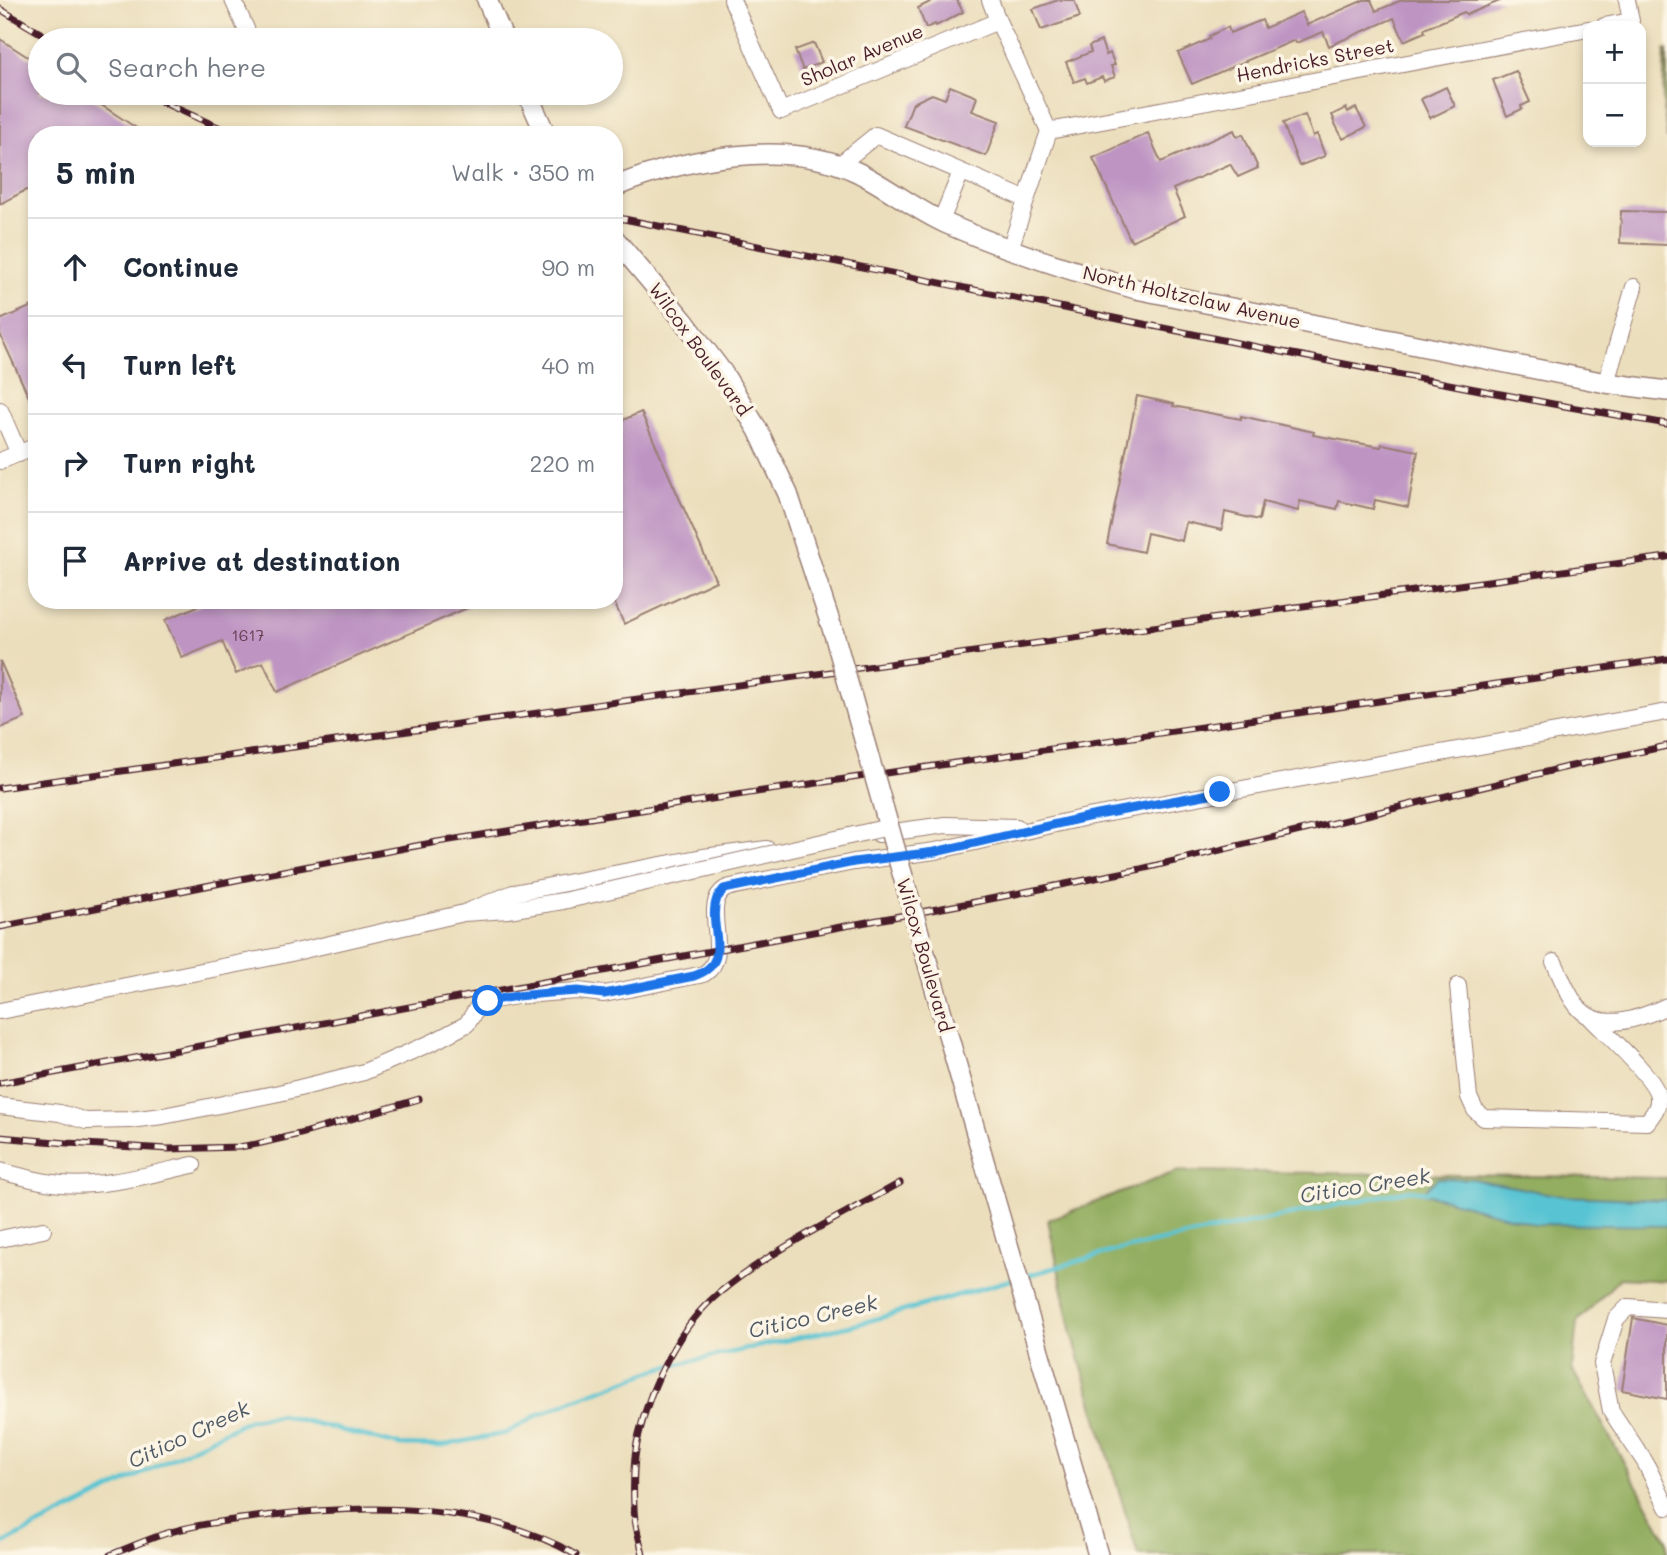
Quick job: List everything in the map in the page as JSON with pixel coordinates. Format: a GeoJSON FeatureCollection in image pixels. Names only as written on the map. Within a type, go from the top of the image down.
{"type":"FeatureCollection","features":[{"type":"Feature","properties":{"kind":"main road"},"geometry":{"type":"LineString","coordinates":[[487,0],[499,28]]}},
{"type":"Feature","properties":{"kind":"main road"},"geometry":{"type":"LineString","coordinates":[[532,105],[542,126]]}},
{"type":"Feature","properties":{"kind":"main road","name":"North Holtzclaw Avenue"},"geometry":{"type":"LineString","coordinates":[[623,184],[665,168],[722,157],[769,155],[824,161],[872,180],[941,221],[1051,264],[1136,289],[1606,383],[1667,391]]}},
{"type":"Feature","properties":{"kind":"main road","name":"Wilcox Boulevard"},"geometry":{"type":"LineString","coordinates":[[623,248],[723,373],[758,429],[788,494],[834,634],[1098,1555]]}},
{"type":"Feature","properties":{"kind":"street"},"geometry":{"type":"LineString","coordinates":[[233,0],[246,28]]}},
{"type":"Feature","properties":{"kind":"street","name":"Sholar Avenue"},"geometry":{"type":"LineString","coordinates":[[732,0],[781,111],[998,21]]}},
{"type":"Feature","properties":{"kind":"street"},"geometry":{"type":"LineString","coordinates":[[990,0],[1049,131],[1010,249]]}},
{"type":"Feature","properties":{"kind":"street"},"geometry":{"type":"LineString","coordinates":[[1627,0],[1631,21]]}},
{"type":"Feature","properties":{"kind":"street","name":"Hendricks Street"},"geometry":{"type":"LineString","coordinates":[[1049,131],[1583,30]]}},
{"type":"Feature","properties":{"kind":"street"},"geometry":{"type":"LineString","coordinates":[[839,165],[876,135],[1025,199]]}},
{"type":"Feature","properties":{"kind":"street"},"geometry":{"type":"LineString","coordinates":[[941,221],[961,172]]}},
{"type":"Feature","properties":{"kind":"street"},"geometry":{"type":"LineString","coordinates":[[1606,383],[1634,287]]}},
{"type":"Feature","properties":{"kind":"street"},"geometry":{"type":"LineString","coordinates":[[0,410],[19,454]]}},
{"type":"Feature","properties":{"kind":"street"},"geometry":{"type":"LineString","coordinates":[[0,461],[28,450]]}},
{"type":"Feature","properties":{"kind":"street"},"geometry":{"type":"LineString","coordinates":[[0,1106],[60,1113],[86,1121],[129,1121],[279,1093],[364,1072],[433,1042],[467,1024],[477,1008],[488,1001],[578,991],[604,994],[707,972],[714,962],[717,949],[715,910],[717,898],[724,889],[854,862],[935,852],[1087,817],[1667,712]]}},
{"type":"Feature","properties":{"kind":"street"},"geometry":{"type":"LineString","coordinates":[[464,914],[513,893],[703,857],[945,825],[1044,827]]}},
{"type":"Feature","properties":{"kind":"street"},"geometry":{"type":"LineString","coordinates":[[0,1012],[278,956],[464,914],[563,901],[889,827]]}},
{"type":"Feature","properties":{"kind":"street"},"geometry":{"type":"LineString","coordinates":[[1458,986],[1469,1097],[1475,1110],[1484,1118],[1647,1122],[1656,1112],[1658,1098],[1655,1086],[1576,1005],[1554,962]]}},
{"type":"Feature","properties":{"kind":"street"},"geometry":{"type":"LineString","coordinates":[[1591,1018],[1609,1022],[1625,1021],[1643,1017],[1667,1006]]}},
{"type":"Feature","properties":{"kind":"street"},"geometry":{"type":"LineString","coordinates":[[0,1171],[69,1184],[124,1180],[193,1165]]}},
{"type":"Feature","properties":{"kind":"street"},"geometry":{"type":"LineString","coordinates":[[0,1239],[43,1230]]}},
{"type":"Feature","properties":{"kind":"street"},"geometry":{"type":"LineString","coordinates":[[1667,1310],[1628,1307],[1616,1319],[1602,1364],[1611,1411],[1645,1462],[1667,1507]]}},
{"type":"Feature","properties":{"kind":"green space"},"geometry":{"type":"Polygon","coordinates":[[[1667,50],[1667,139],[1663,98],[1667,50]]]}},
{"type":"Feature","properties":{"kind":"green space"},"geometry":{"type":"Polygon","coordinates":[[[1178,1171],[1667,1178],[1667,1281],[1620,1278],[1577,1322],[1572,1369],[1667,1540],[1667,1555],[1138,1555],[1072,1334],[1048,1220],[1178,1171]]]}},
{"type":"Feature","properties":{"kind":"water"},"geometry":{"type":"Polygon","coordinates":[[[1438,1178],[1472,1179],[1562,1196],[1667,1200],[1667,1226],[1535,1224],[1422,1193],[1438,1178]]]}},
{"type":"Feature","properties":{"kind":"building"},"geometry":{"type":"Polygon","coordinates":[[[934,0],[957,0],[963,12],[936,26],[935,24],[926,28],[918,8],[934,0]]]}},
{"type":"Feature","properties":{"kind":"building"},"geometry":{"type":"Polygon","coordinates":[[[1058,0],[1074,0],[1080,17],[1041,30],[1033,9],[1058,0]]]}},
{"type":"Feature","properties":{"kind":"building"},"geometry":{"type":"Polygon","coordinates":[[[1364,0],[1371,0],[1376,11],[1402,0],[1502,0],[1466,15],[1464,12],[1424,29],[1425,32],[1404,41],[1394,18],[1329,46],[1323,32],[1296,43],[1295,40],[1192,84],[1178,53],[1210,39],[1209,36],[1228,27],[1230,33],[1262,20],[1265,28],[1301,12],[1307,25],[1364,0]]]}},
{"type":"Feature","properties":{"kind":"building"},"geometry":{"type":"Polygon","coordinates":[[[0,39],[28,57],[28,105],[101,105],[133,126],[28,126],[28,190],[0,204],[0,39]]]}},
{"type":"Feature","properties":{"kind":"building"},"geometry":{"type":"Polygon","coordinates":[[[1101,41],[1106,55],[1110,53],[1115,65],[1111,66],[1115,77],[1104,81],[1102,77],[1087,83],[1085,78],[1074,82],[1066,62],[1091,52],[1089,46],[1101,41]]]}},
{"type":"Feature","properties":{"kind":"building"},"geometry":{"type":"Polygon","coordinates":[[[814,43],[822,62],[803,70],[795,50],[814,43]]]}},
{"type":"Feature","properties":{"kind":"building"},"geometry":{"type":"Polygon","coordinates":[[[1516,71],[1530,102],[1507,116],[1493,80],[1516,71]]]}},
{"type":"Feature","properties":{"kind":"building"},"geometry":{"type":"Polygon","coordinates":[[[950,86],[977,97],[972,111],[999,121],[986,156],[904,126],[913,103],[932,94],[945,99],[950,86]]]}},
{"type":"Feature","properties":{"kind":"building"},"geometry":{"type":"Polygon","coordinates":[[[1446,87],[1455,106],[1430,118],[1421,99],[1446,87]]]}},
{"type":"Feature","properties":{"kind":"building"},"geometry":{"type":"Polygon","coordinates":[[[1346,108],[1348,112],[1356,108],[1366,127],[1343,139],[1332,115],[1346,108]]]}},
{"type":"Feature","properties":{"kind":"building"},"geometry":{"type":"Polygon","coordinates":[[[1305,115],[1313,136],[1317,134],[1325,156],[1299,166],[1283,123],[1305,115]]]}},
{"type":"Feature","properties":{"kind":"building"},"geometry":{"type":"Polygon","coordinates":[[[1234,130],[1237,137],[1243,134],[1258,168],[1238,177],[1230,164],[1173,189],[1185,216],[1131,241],[1093,158],[1148,133],[1161,162],[1234,130]]]}},
{"type":"Feature","properties":{"kind":"building"},"geometry":{"type":"Polygon","coordinates":[[[1621,211],[1667,212],[1667,245],[1620,243],[1621,211]]]}},
{"type":"Feature","properties":{"kind":"building"},"geometry":{"type":"Polygon","coordinates":[[[28,308],[28,395],[0,334],[0,320],[28,308]]]}},
{"type":"Feature","properties":{"kind":"building"},"geometry":{"type":"Polygon","coordinates":[[[1137,396],[1174,404],[1173,406],[1241,419],[1241,416],[1314,432],[1313,435],[1418,451],[1408,507],[1375,500],[1373,509],[1339,501],[1337,509],[1300,501],[1298,511],[1263,502],[1259,520],[1225,512],[1222,530],[1186,522],[1182,541],[1147,533],[1143,552],[1107,544],[1137,396]]]}},
{"type":"Feature","properties":{"kind":"building"},"geometry":{"type":"Polygon","coordinates":[[[641,412],[716,581],[624,624],[617,609],[623,609],[623,420],[641,412]]]}},
{"type":"Feature","properties":{"kind":"building"},"geometry":{"type":"Polygon","coordinates":[[[191,609],[465,609],[277,692],[263,662],[236,674],[222,641],[182,658],[165,620],[191,609]]]}},
{"type":"Feature","properties":{"kind":"building"},"geometry":{"type":"Polygon","coordinates":[[[0,661],[25,718],[0,728],[0,661]]]}},
{"type":"Feature","properties":{"kind":"building"},"geometry":{"type":"Polygon","coordinates":[[[1633,1318],[1667,1325],[1667,1399],[1622,1390],[1633,1318]]]}},
{"type":"Feature","properties":{"kind":"waterway","name":"Citico Creek"},"geometry":{"type":"LineString","coordinates":[[1022,1277],[1114,1251],[1410,1190],[1427,1192]]}},
{"type":"Feature","properties":{"kind":"waterway","name":"Citico Creek"},"geometry":{"type":"LineString","coordinates":[[0,1545],[250,1419],[281,1415],[400,1445],[440,1446],[507,1433],[538,1415],[575,1399],[661,1368],[855,1325],[1014,1279]]}},
{"type":"Feature","properties":{"kind":"railway"},"geometry":{"type":"LineString","coordinates":[[0,9],[32,28]]}},
{"type":"Feature","properties":{"kind":"railway"},"geometry":{"type":"LineString","coordinates":[[170,105],[216,126]]}},
{"type":"Feature","properties":{"kind":"railway"},"geometry":{"type":"LineString","coordinates":[[623,219],[1282,352],[1667,424]]}},
{"type":"Feature","properties":{"kind":"railway"},"geometry":{"type":"LineString","coordinates":[[0,788],[1667,557]]}},
{"type":"Feature","properties":{"kind":"railway"},"geometry":{"type":"LineString","coordinates":[[0,927],[437,842],[756,792],[1667,659]]}},
{"type":"Feature","properties":{"kind":"railway"},"geometry":{"type":"LineString","coordinates":[[0,1083],[1141,869],[1567,767],[1667,746]]}},
{"type":"Feature","properties":{"kind":"railway"},"geometry":{"type":"LineString","coordinates":[[0,1137],[168,1149],[239,1147],[304,1133],[419,1099]]}},
{"type":"Feature","properties":{"kind":"railway"},"geometry":{"type":"LineString","coordinates":[[643,1555],[634,1514],[637,1443],[659,1376],[679,1339],[705,1306],[739,1277],[807,1234],[900,1183]]}},
{"type":"Feature","properties":{"kind":"railway"},"geometry":{"type":"LineString","coordinates":[[110,1555],[164,1534],[214,1523],[303,1512],[383,1509],[464,1516],[503,1525],[541,1538],[576,1555]]}},
{"type":"Feature","properties":{"kind":"route"},"geometry":{"type":"LineString","coordinates":[[488,1001],[578,991],[604,994],[707,972],[714,962],[717,949],[715,910],[717,898],[724,889],[854,862],[935,852],[1087,817],[1220,792]]}}]}
